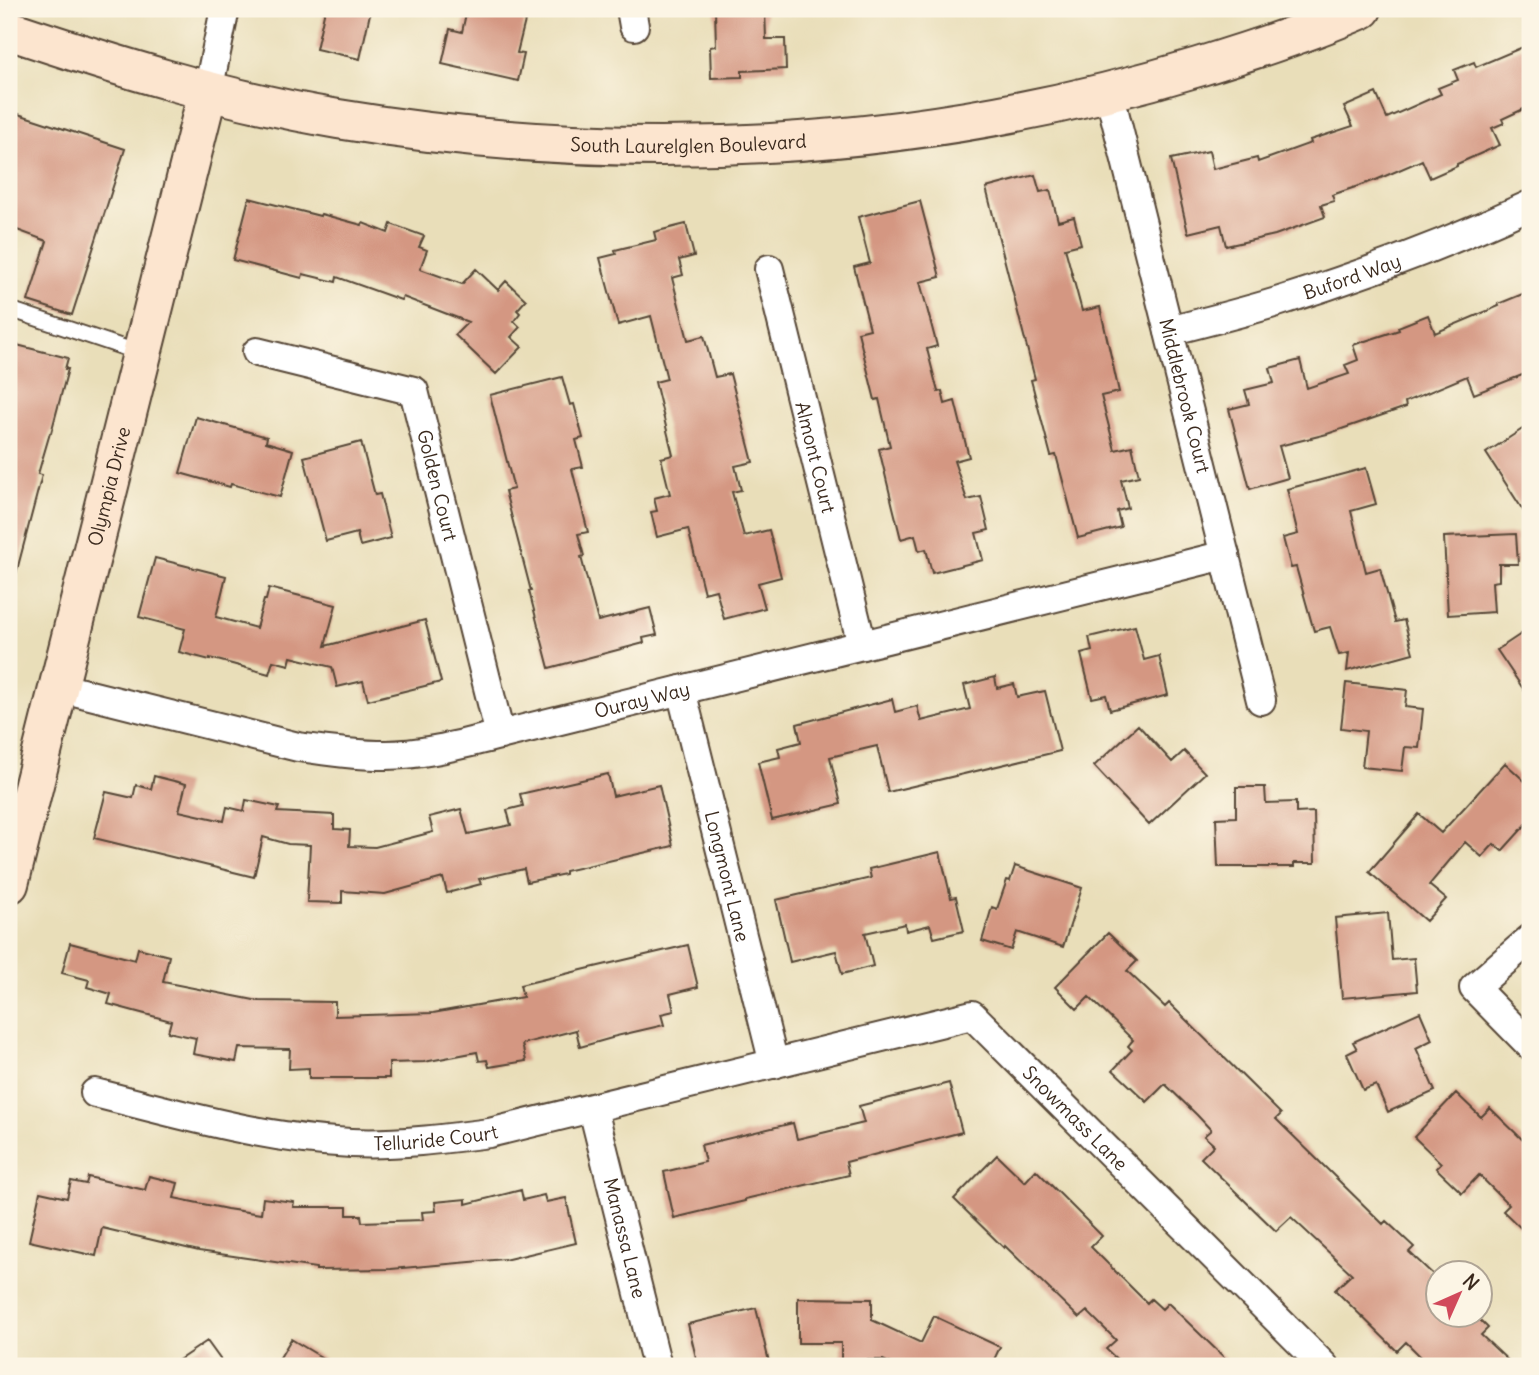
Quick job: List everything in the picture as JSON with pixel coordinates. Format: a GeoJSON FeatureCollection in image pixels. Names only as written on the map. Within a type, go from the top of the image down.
{"type":"FeatureCollection","features":[{"type":"Feature","properties":{"kind":"street"},"geometry":{"type":"LineString","coordinates":[[208,91],[225,9]]}},
{"type":"Feature","properties":{"kind":"street","name":"South Laurelglen Boulevard"},"geometry":{"type":"LineString","coordinates":[[9,30],[104,62],[208,91],[335,118],[431,133],[528,142],[625,147],[722,146],[861,136],[1013,113],[1109,92],[1265,46],[1345,12]]}},
{"type":"Feature","properties":{"kind":"street","name":"Olympia Drive"},"geometry":{"type":"LineString","coordinates":[[9,884],[208,91]]}},
{"type":"Feature","properties":{"kind":"street","name":"Middlebrook Court"},"geometry":{"type":"LineString","coordinates":[[1109,92],[1261,700]]}},
{"type":"Feature","properties":{"kind":"street","name":"Buford Way"},"geometry":{"type":"LineString","coordinates":[[1169,331],[1275,302],[1380,267],[1483,227],[1530,205]]}},
{"type":"Feature","properties":{"kind":"street","name":"Almont Court"},"geometry":{"type":"LineString","coordinates":[[769,269],[862,645]]}},
{"type":"Feature","properties":{"kind":"street","name":"Golden Court"},"geometry":{"type":"LineString","coordinates":[[257,352],[414,391],[500,735]]}},
{"type":"Feature","properties":{"kind":"street","name":"Ouray Way"},"geometry":{"type":"LineString","coordinates":[[58,687],[298,747],[336,753],[388,755],[500,735],[1224,555]]}},
{"type":"Feature","properties":{"kind":"street","name":"Longmont Lane"},"geometry":{"type":"LineString","coordinates":[[681,690],[774,1064]]}},
{"type":"Feature","properties":{"kind":"street"},"geometry":{"type":"LineString","coordinates":[[1530,939],[1474,988],[1530,1045]]}},
{"type":"Feature","properties":{"kind":"street","name":"Snowmass Lane"},"geometry":{"type":"LineString","coordinates":[[774,1064],[972,1015],[1324,1366]]}},
{"type":"Feature","properties":{"kind":"street","name":"Telluride Court"},"geometry":{"type":"LineString","coordinates":[[95,1093],[215,1123],[282,1136],[351,1143],[420,1142],[489,1133],[774,1064]]}},
{"type":"Feature","properties":{"kind":"street","name":"Manassa Lane"},"geometry":{"type":"LineString","coordinates":[[593,1109],[657,1366]]}},
{"type":"Feature","properties":{"kind":"lane"},"geometry":{"type":"LineString","coordinates":[[9,309],[142,353]]}},
{"type":"Feature","properties":{"kind":"building"},"geometry":{"type":"Polygon","coordinates":[[[325,9],[371,9],[360,59],[316,49],[325,9]]]}},
{"type":"Feature","properties":{"kind":"building"},"geometry":{"type":"Polygon","coordinates":[[[467,9],[528,9],[517,53],[524,54],[518,81],[442,64],[450,29],[462,32],[467,9]]]}},
{"type":"Feature","properties":{"kind":"building"},"geometry":{"type":"Polygon","coordinates":[[[715,9],[765,9],[766,39],[785,39],[786,69],[742,71],[742,77],[711,78],[710,47],[716,46],[715,9]]]}},
{"type":"Feature","properties":{"kind":"building"},"geometry":{"type":"Polygon","coordinates":[[[1530,44],[1530,106],[1502,119],[1504,123],[1492,128],[1500,145],[1430,178],[1422,160],[1332,195],[1334,201],[1321,205],[1325,217],[1275,235],[1226,246],[1221,225],[1188,233],[1171,159],[1209,151],[1213,169],[1257,158],[1258,162],[1311,143],[1310,140],[1353,126],[1344,107],[1376,93],[1387,118],[1441,94],[1438,88],[1458,80],[1454,70],[1474,62],[1476,67],[1530,44]]]}},
{"type":"Feature","properties":{"kind":"building"},"geometry":{"type":"Polygon","coordinates":[[[9,111],[125,149],[72,315],[28,301],[47,241],[9,227],[9,111]]]}},
{"type":"Feature","properties":{"kind":"building"},"geometry":{"type":"Polygon","coordinates":[[[1035,175],[1040,192],[1050,190],[1058,221],[1074,217],[1081,244],[1065,248],[1082,311],[1100,307],[1119,392],[1101,396],[1115,450],[1132,446],[1139,476],[1121,480],[1128,508],[1117,511],[1121,527],[1078,538],[1056,455],[1051,456],[1031,380],[1035,379],[986,188],[1035,175]]]}},
{"type":"Feature","properties":{"kind":"building"},"geometry":{"type":"Polygon","coordinates":[[[249,198],[320,216],[321,214],[362,225],[363,223],[388,233],[391,224],[424,236],[419,247],[427,250],[420,269],[462,284],[476,269],[498,290],[506,281],[526,300],[517,310],[520,313],[514,321],[520,327],[511,337],[522,347],[496,374],[455,335],[468,322],[403,297],[401,300],[337,277],[336,282],[303,274],[302,278],[233,260],[249,198]]]}},
{"type":"Feature","properties":{"kind":"building"},"geometry":{"type":"Polygon","coordinates":[[[920,201],[940,277],[920,282],[937,346],[927,349],[938,392],[942,391],[945,404],[955,401],[969,457],[954,461],[967,500],[981,497],[989,530],[976,533],[983,560],[932,573],[926,549],[919,551],[915,535],[901,539],[879,449],[890,446],[879,399],[875,400],[858,332],[870,329],[854,267],[870,263],[858,217],[920,201]]]}},
{"type":"Feature","properties":{"kind":"building"},"geometry":{"type":"Polygon","coordinates":[[[686,224],[694,256],[679,260],[683,275],[672,278],[688,340],[704,336],[715,377],[730,374],[753,462],[735,466],[741,490],[732,492],[744,536],[769,530],[781,577],[758,583],[765,608],[724,619],[716,590],[704,593],[688,529],[657,537],[651,512],[657,511],[654,498],[670,494],[661,458],[673,455],[655,382],[667,379],[651,316],[618,325],[600,258],[616,254],[615,250],[656,240],[654,232],[686,224]]]}},
{"type":"Feature","properties":{"kind":"building"},"geometry":{"type":"Polygon","coordinates":[[[1530,291],[1530,372],[1474,394],[1467,376],[1405,402],[1406,407],[1327,434],[1279,446],[1288,478],[1250,489],[1229,409],[1249,404],[1245,390],[1274,383],[1270,368],[1300,360],[1307,388],[1349,374],[1345,365],[1358,360],[1353,345],[1399,330],[1398,327],[1428,315],[1435,333],[1530,291]]]}},
{"type":"Feature","properties":{"kind":"building"},"geometry":{"type":"Polygon","coordinates":[[[9,343],[68,358],[65,369],[68,369],[38,474],[42,475],[16,574],[9,573],[9,343]]]}},
{"type":"Feature","properties":{"kind":"building"},"geometry":{"type":"Polygon","coordinates":[[[562,377],[570,405],[574,404],[583,438],[576,440],[583,467],[572,469],[588,532],[578,534],[584,556],[581,557],[598,621],[650,608],[657,635],[643,638],[644,643],[549,668],[505,491],[514,489],[490,395],[562,377]]]}},
{"type":"Feature","properties":{"kind":"building"},"geometry":{"type":"Polygon","coordinates":[[[196,417],[267,437],[266,442],[293,450],[280,497],[180,473],[196,417]]]}},
{"type":"Feature","properties":{"kind":"building"},"geometry":{"type":"Polygon","coordinates":[[[1530,424],[1530,521],[1486,453],[1530,424]]]}},
{"type":"Feature","properties":{"kind":"building"},"geometry":{"type":"Polygon","coordinates":[[[361,442],[375,495],[380,494],[391,538],[360,546],[357,533],[326,541],[304,457],[361,442]]]}},
{"type":"Feature","properties":{"kind":"building"},"geometry":{"type":"Polygon","coordinates":[[[1366,468],[1376,504],[1351,511],[1366,572],[1380,568],[1395,622],[1404,620],[1413,653],[1347,671],[1349,653],[1339,655],[1330,627],[1314,631],[1296,567],[1291,568],[1283,538],[1298,534],[1287,489],[1366,468]]]}},
{"type":"Feature","properties":{"kind":"building"},"geometry":{"type":"Polygon","coordinates":[[[1516,534],[1518,564],[1499,564],[1499,581],[1492,582],[1494,612],[1448,615],[1444,537],[1516,534]]]}},
{"type":"Feature","properties":{"kind":"building"},"geometry":{"type":"Polygon","coordinates":[[[155,558],[226,576],[216,617],[256,628],[269,588],[336,605],[325,646],[425,620],[441,682],[368,700],[363,681],[337,687],[332,667],[291,657],[289,665],[273,661],[269,674],[179,652],[185,629],[139,617],[155,558]]]}},
{"type":"Feature","properties":{"kind":"building"},"geometry":{"type":"Polygon","coordinates":[[[1135,626],[1144,660],[1159,656],[1168,695],[1110,710],[1106,695],[1092,698],[1081,654],[1092,651],[1089,637],[1135,626]]]}},
{"type":"Feature","properties":{"kind":"building"},"geometry":{"type":"Polygon","coordinates":[[[1530,628],[1530,699],[1497,650],[1530,628]]]}},
{"type":"Feature","properties":{"kind":"building"},"geometry":{"type":"Polygon","coordinates":[[[995,677],[997,688],[1014,684],[1017,697],[1045,691],[1060,751],[888,792],[877,746],[830,757],[841,804],[772,820],[758,762],[780,757],[778,748],[801,742],[797,724],[892,699],[895,712],[917,706],[921,721],[970,709],[964,685],[995,677]]]}},
{"type":"Feature","properties":{"kind":"building"},"geometry":{"type":"Polygon","coordinates":[[[1346,683],[1407,690],[1405,707],[1423,709],[1419,748],[1405,747],[1402,771],[1362,767],[1366,731],[1341,728],[1346,683]]]}},
{"type":"Feature","properties":{"kind":"building"},"geometry":{"type":"Polygon","coordinates":[[[1138,725],[1172,762],[1184,751],[1205,773],[1149,825],[1094,766],[1138,725]]]}},
{"type":"Feature","properties":{"kind":"building"},"geometry":{"type":"Polygon","coordinates":[[[1505,763],[1530,786],[1530,820],[1502,851],[1494,844],[1482,857],[1465,842],[1429,885],[1446,899],[1426,921],[1369,872],[1419,814],[1441,833],[1505,763]]]}},
{"type":"Feature","properties":{"kind":"building"},"geometry":{"type":"Polygon","coordinates":[[[608,774],[613,796],[659,785],[673,846],[527,882],[524,869],[479,879],[481,884],[447,893],[443,878],[385,894],[342,891],[342,903],[307,902],[310,845],[288,844],[263,837],[254,877],[94,838],[106,792],[133,798],[136,785],[151,789],[154,776],[186,784],[179,811],[224,821],[227,807],[244,811],[246,800],[279,807],[277,812],[334,815],[334,829],[350,830],[349,846],[375,847],[433,832],[429,817],[461,809],[468,834],[511,825],[507,810],[523,806],[520,794],[608,774]]]}},
{"type":"Feature","properties":{"kind":"building"},"geometry":{"type":"Polygon","coordinates":[[[1236,787],[1265,787],[1266,803],[1296,802],[1296,813],[1314,812],[1315,863],[1294,863],[1294,867],[1218,867],[1216,818],[1236,817],[1236,787]]]}},
{"type":"Feature","properties":{"kind":"building"},"geometry":{"type":"Polygon","coordinates":[[[940,852],[951,898],[956,897],[964,931],[934,938],[930,925],[906,931],[905,924],[865,933],[873,966],[842,974],[836,951],[790,962],[776,900],[871,878],[869,869],[940,852]]]}},
{"type":"Feature","properties":{"kind":"building"},"geometry":{"type":"Polygon","coordinates":[[[1015,866],[1082,888],[1063,947],[1017,932],[1011,950],[982,941],[992,907],[997,909],[1015,866]]]}},
{"type":"Feature","properties":{"kind":"building"},"geometry":{"type":"Polygon","coordinates":[[[1388,913],[1392,960],[1414,958],[1417,991],[1342,998],[1335,918],[1388,913]]]}},
{"type":"Feature","properties":{"kind":"building"},"geometry":{"type":"Polygon","coordinates":[[[1108,933],[1137,961],[1127,971],[1165,1007],[1169,1003],[1281,1114],[1276,1119],[1383,1224],[1386,1221],[1414,1247],[1409,1252],[1424,1266],[1424,1330],[1486,1330],[1481,1335],[1514,1366],[1430,1366],[1406,1342],[1397,1351],[1335,1290],[1352,1274],[1291,1217],[1276,1231],[1201,1158],[1214,1145],[1204,1136],[1211,1130],[1197,1115],[1165,1084],[1147,1102],[1113,1070],[1132,1050],[1128,1046],[1133,1040],[1089,997],[1077,1009],[1055,987],[1108,933]]]}},
{"type":"Feature","properties":{"kind":"building"},"geometry":{"type":"Polygon","coordinates":[[[70,943],[135,960],[138,948],[169,956],[163,982],[259,1001],[335,1002],[335,1016],[433,1013],[523,997],[520,985],[688,945],[698,987],[670,994],[674,1011],[661,1014],[664,1025],[580,1047],[576,1030],[522,1044],[526,1061],[489,1067],[487,1060],[479,1061],[477,1052],[424,1062],[389,1063],[389,1078],[309,1078],[309,1068],[289,1069],[290,1049],[239,1048],[236,1062],[193,1054],[196,1038],[168,1032],[171,1021],[108,1004],[111,994],[87,987],[89,980],[62,973],[70,943]]]}},
{"type":"Feature","properties":{"kind":"building"},"geometry":{"type":"Polygon","coordinates":[[[1420,1012],[1432,1040],[1416,1048],[1435,1091],[1388,1112],[1376,1085],[1363,1090],[1347,1054],[1357,1049],[1353,1042],[1420,1012]]]}},
{"type":"Feature","properties":{"kind":"building"},"geometry":{"type":"Polygon","coordinates":[[[949,1083],[962,1132],[846,1162],[849,1175],[674,1218],[664,1172],[705,1162],[701,1145],[793,1123],[797,1139],[864,1123],[859,1106],[949,1083]]]}},
{"type":"Feature","properties":{"kind":"building"},"geometry":{"type":"Polygon","coordinates":[[[1456,1093],[1481,1117],[1490,1108],[1530,1147],[1530,1237],[1503,1211],[1509,1205],[1479,1175],[1462,1193],[1436,1168],[1441,1163],[1414,1137],[1456,1093]]]}},
{"type":"Feature","properties":{"kind":"building"},"geometry":{"type":"Polygon","coordinates":[[[997,1155],[1025,1182],[1036,1170],[1102,1236],[1091,1247],[1147,1303],[1151,1299],[1162,1309],[1168,1303],[1233,1366],[1124,1366],[1106,1349],[1116,1340],[1087,1311],[1079,1318],[954,1199],[997,1155]]]}},
{"type":"Feature","properties":{"kind":"building"},"geometry":{"type":"Polygon","coordinates":[[[149,1176],[178,1183],[174,1198],[261,1214],[263,1198],[294,1202],[293,1207],[347,1207],[347,1215],[361,1215],[362,1222],[423,1220],[422,1212],[436,1211],[435,1202],[466,1199],[466,1204],[521,1190],[523,1200],[544,1195],[546,1202],[566,1198],[576,1243],[504,1260],[391,1269],[316,1270],[199,1251],[102,1228],[96,1256],[29,1241],[40,1192],[67,1198],[71,1181],[86,1184],[88,1177],[145,1190],[149,1176]]]}},
{"type":"Feature","properties":{"kind":"building"},"geometry":{"type":"Polygon","coordinates":[[[798,1298],[872,1299],[872,1320],[921,1343],[934,1316],[1000,1347],[991,1366],[896,1366],[883,1360],[841,1360],[841,1343],[798,1343],[798,1298]]]}},
{"type":"Feature","properties":{"kind":"building"},"geometry":{"type":"Polygon","coordinates":[[[756,1308],[770,1366],[698,1366],[688,1324],[756,1308]]]}},
{"type":"Feature","properties":{"kind":"building"},"geometry":{"type":"Polygon","coordinates":[[[291,1339],[336,1366],[275,1366],[291,1339]]]}},
{"type":"Feature","properties":{"kind":"building"},"geometry":{"type":"Polygon","coordinates":[[[207,1341],[225,1366],[170,1366],[207,1341]]]}}]}
